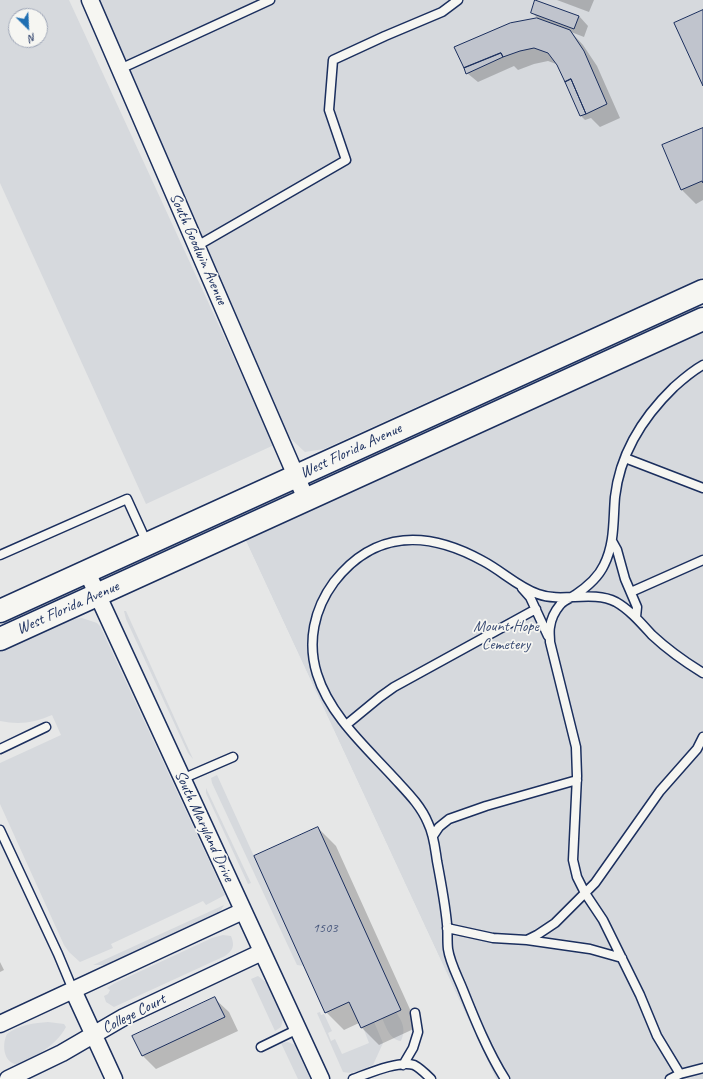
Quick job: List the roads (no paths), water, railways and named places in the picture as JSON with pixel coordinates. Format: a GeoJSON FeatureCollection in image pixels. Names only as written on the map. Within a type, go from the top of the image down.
{"type":"FeatureCollection","features":[{"type":"Feature","properties":{"kind":"main road","name":"West Florida Avenue"},"geometry":{"type":"LineString","coordinates":[[0,611],[703,291]]}},
{"type":"Feature","properties":{"kind":"main road","name":"West Florida Avenue"},"geometry":{"type":"LineString","coordinates":[[0,638],[98,595],[306,498],[703,319]]}},
{"type":"Feature","properties":{"kind":"street","name":"South Goodwin Avenue"},"geometry":{"type":"LineString","coordinates":[[90,0],[306,498]]}},
{"type":"Feature","properties":{"kind":"street","name":"South Maryland Drive"},"geometry":{"type":"LineString","coordinates":[[87,572],[321,1079]]}},
{"type":"Feature","properties":{"kind":"street"},"geometry":{"type":"LineString","coordinates":[[0,1024],[243,912]]}},
{"type":"Feature","properties":{"kind":"street","name":"College Court"},"geometry":{"type":"LineString","coordinates":[[8,1079],[62,1053],[124,1017],[262,952]]}},
{"type":"Feature","properties":{"kind":"street"},"geometry":{"type":"LineString","coordinates":[[73,990],[114,1079]]}},
{"type":"Feature","properties":{"kind":"lane"},"geometry":{"type":"LineString","coordinates":[[120,69],[270,0]]}},
{"type":"Feature","properties":{"kind":"lane"},"geometry":{"type":"LineString","coordinates":[[197,246],[346,160],[329,110],[333,60],[442,12],[458,0]]}},
{"type":"Feature","properties":{"kind":"lane"},"geometry":{"type":"LineString","coordinates":[[550,642],[549,627],[560,604],[574,596],[600,573],[607,557],[612,541],[618,478],[630,445],[644,420],[666,395],[687,375],[703,365]]}},
{"type":"Feature","properties":{"kind":"lane"},"geometry":{"type":"LineString","coordinates":[[624,458],[703,488]]}},
{"type":"Feature","properties":{"kind":"lane"},"geometry":{"type":"LineString","coordinates":[[0,555],[127,499],[148,544]]}},
{"type":"Feature","properties":{"kind":"lane"},"geometry":{"type":"LineString","coordinates":[[505,1079],[475,1021],[448,950],[444,894],[433,836],[428,821],[412,797],[346,725],[328,701],[318,676],[312,653],[312,632],[317,613],[326,594],[335,580],[353,562],[374,548],[396,540],[410,539],[439,544],[464,551],[485,562],[518,584],[540,595],[600,598],[615,602],[636,617],[653,636],[678,657],[703,673]]}},
{"type":"Feature","properties":{"kind":"lane"},"geometry":{"type":"LineString","coordinates":[[612,541],[617,550],[625,579],[637,607],[636,617]]}},
{"type":"Feature","properties":{"kind":"lane"},"geometry":{"type":"LineString","coordinates":[[631,592],[703,560]]}},
{"type":"Feature","properties":{"kind":"lane"},"geometry":{"type":"LineString","coordinates":[[518,584],[530,597],[550,642],[576,746],[573,860],[577,877],[585,893],[603,920],[657,1036],[680,1074]]}},
{"type":"Feature","properties":{"kind":"lane"},"geometry":{"type":"LineString","coordinates":[[346,725],[380,696],[394,687],[536,609]]}},
{"type":"Feature","properties":{"kind":"lane"},"geometry":{"type":"LineString","coordinates":[[0,750],[46,727]]}},
{"type":"Feature","properties":{"kind":"lane"},"geometry":{"type":"LineString","coordinates":[[527,940],[555,923],[595,883],[660,791],[700,750],[703,737]]}},
{"type":"Feature","properties":{"kind":"lane"},"geometry":{"type":"LineString","coordinates":[[182,779],[233,757]]}},
{"type":"Feature","properties":{"kind":"lane"},"geometry":{"type":"LineString","coordinates":[[433,836],[439,827],[449,819],[486,806],[576,780]]}},
{"type":"Feature","properties":{"kind":"lane"},"geometry":{"type":"LineString","coordinates":[[0,830],[58,954],[73,990]]}},
{"type":"Feature","properties":{"kind":"lane"},"geometry":{"type":"LineString","coordinates":[[447,928],[493,938],[527,940],[590,949],[622,958]]}},
{"type":"Feature","properties":{"kind":"lane"},"geometry":{"type":"LineString","coordinates":[[403,1065],[413,1048],[418,1032],[415,1014]]}},
{"type":"Feature","properties":{"kind":"lane"},"geometry":{"type":"LineString","coordinates":[[261,1048],[298,1029]]}},
{"type":"Feature","properties":{"kind":"lane"},"geometry":{"type":"LineString","coordinates":[[353,1079],[384,1068],[403,1065],[414,1065],[431,1079]]}},
{"type":"Feature","properties":{"kind":"lane"},"geometry":{"type":"LineString","coordinates":[[670,1079],[680,1074],[703,1068]]}},
{"type":"Feature","properties":{"kind":"park label","name":"Mount Hope Cemetery"},"geometry":{"type":"Point","coordinates":[506,636]}}]}
